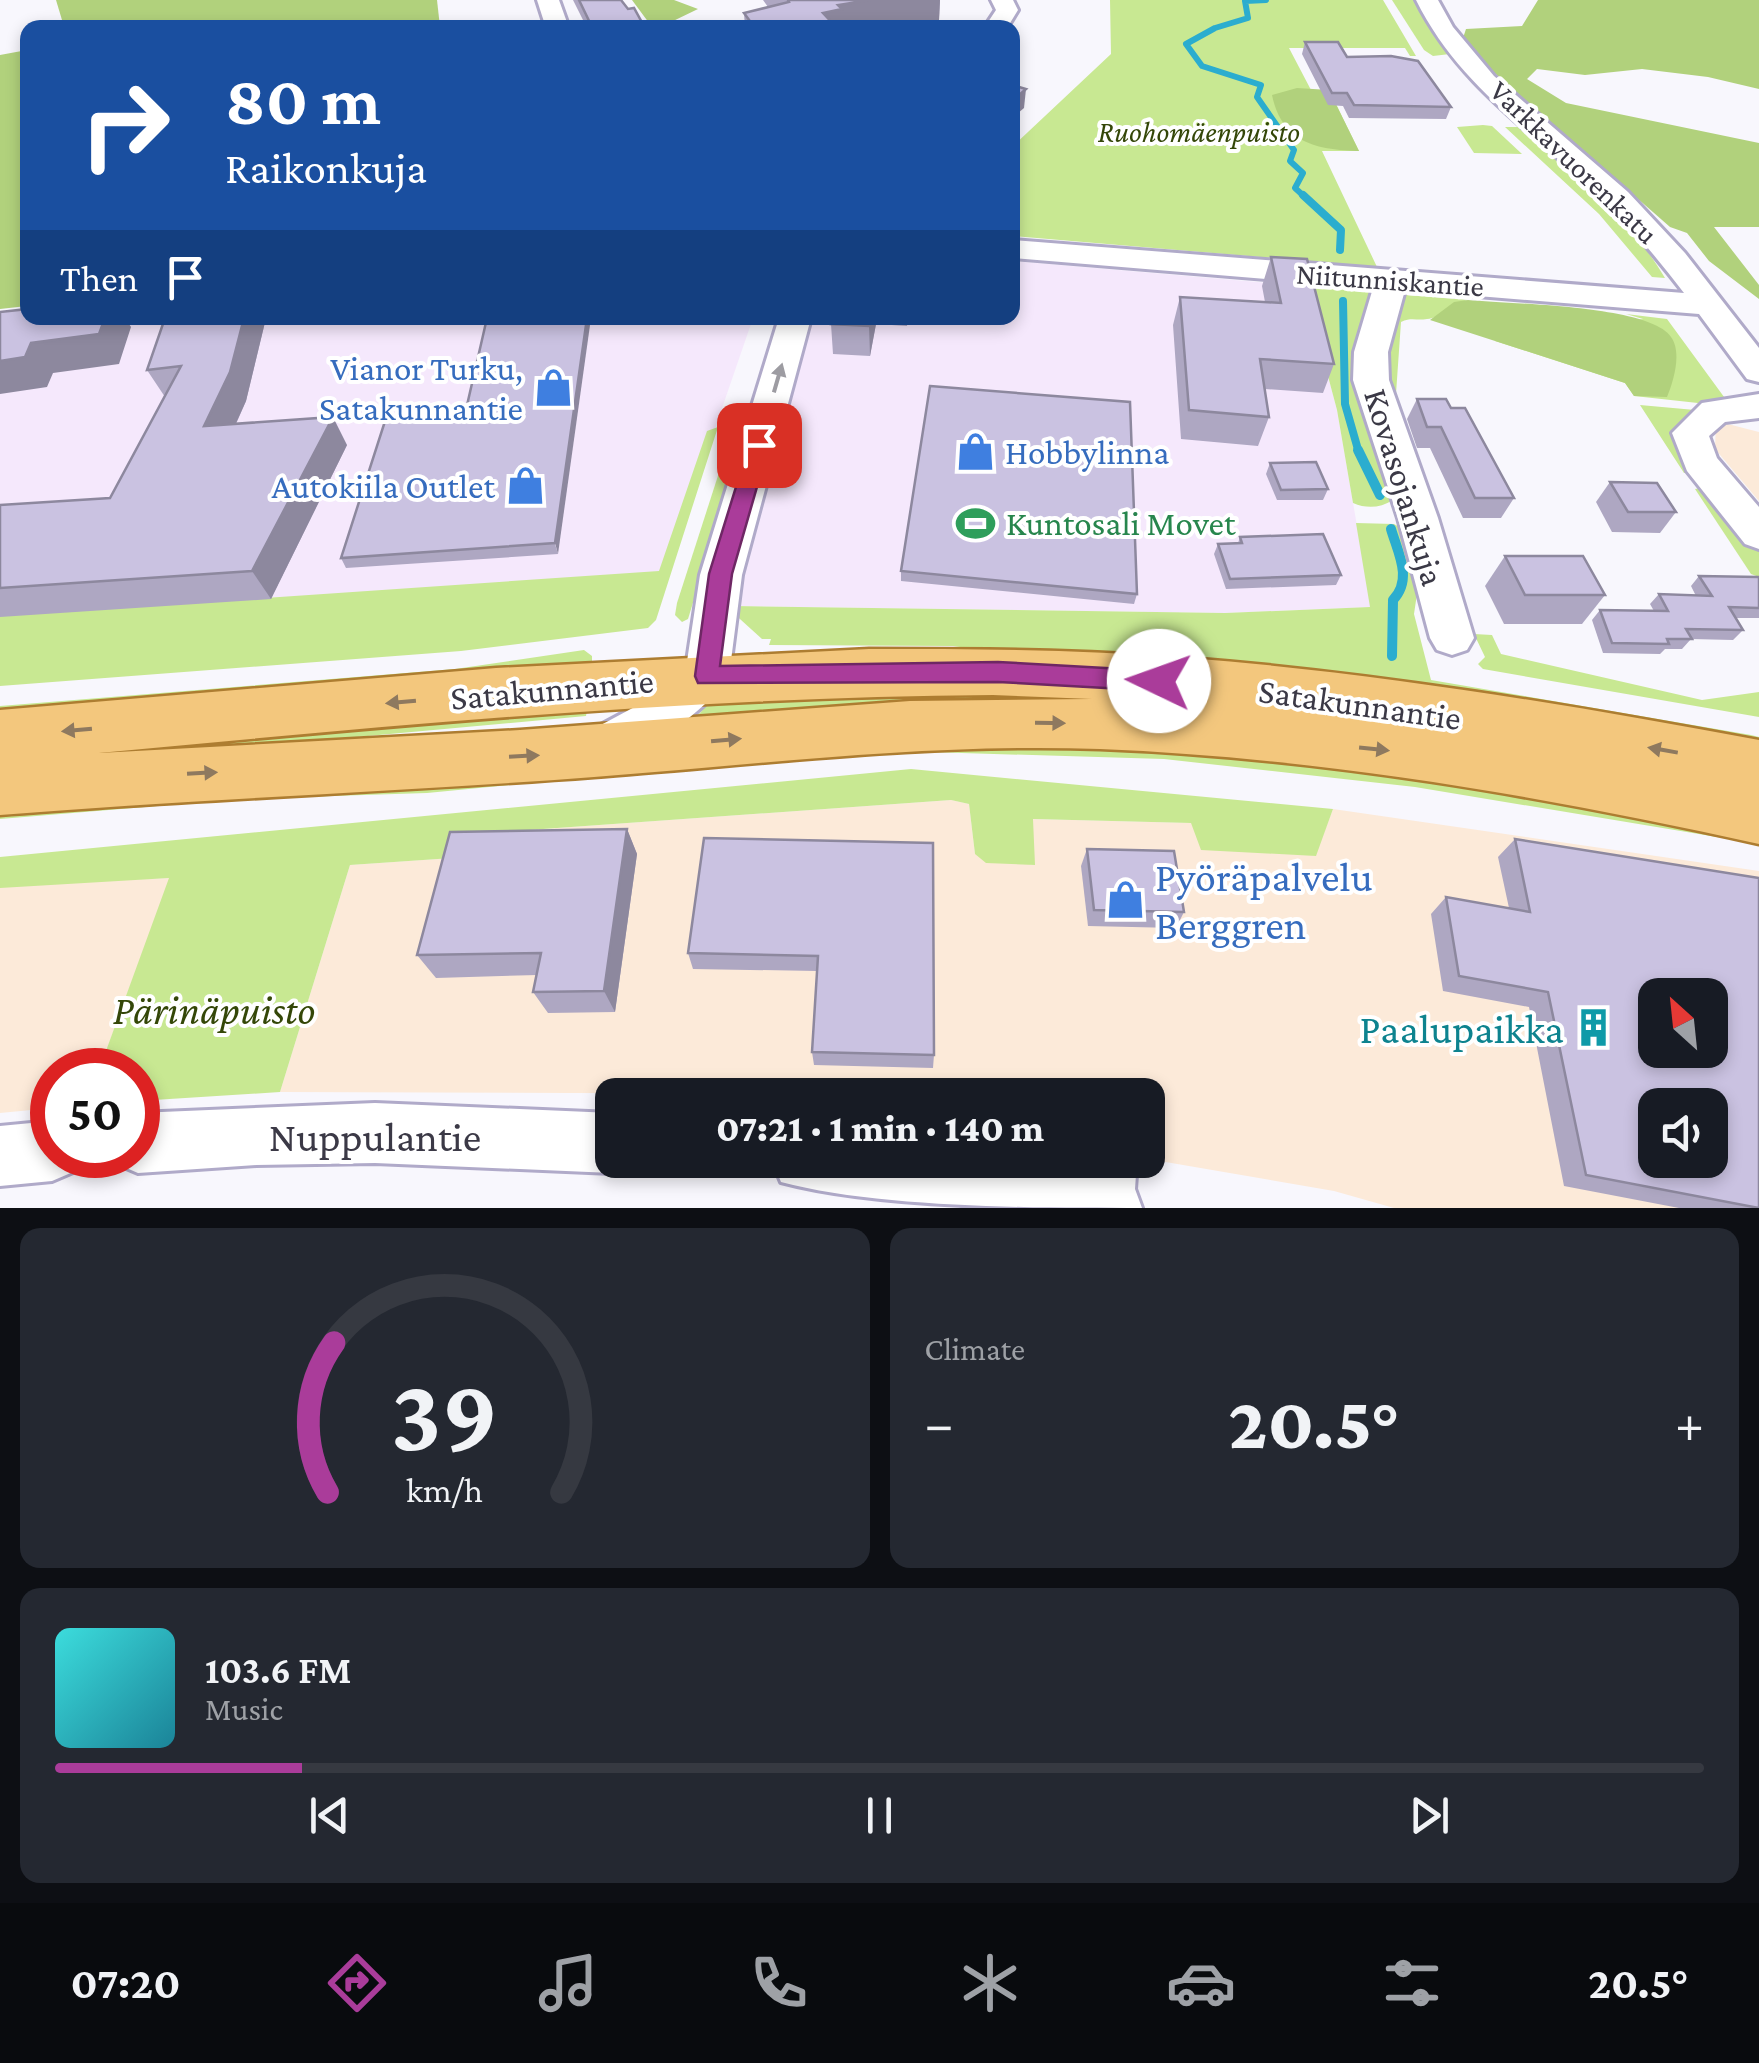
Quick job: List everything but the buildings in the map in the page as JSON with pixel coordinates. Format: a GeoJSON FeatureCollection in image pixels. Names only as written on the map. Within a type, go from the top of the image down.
{"type":"FeatureCollection","features":[{"type":"Feature","properties":{"kind":"main road","name":"Satakunnantie"},"geometry":{"type":"LineString","coordinates":[[0,736],[707,676],[998,672],[1198,683],[1371,703],[1759,767]]}},
{"type":"Feature","properties":{"kind":"main road","name":"Satakunnantie"},"geometry":{"type":"LineString","coordinates":[[0,786],[594,752],[910,724],[1118,725],[1248,735],[1520,768],[1759,815]]}},
{"type":"Feature","properties":{"kind":"street","name":"Varkkavuorenkatu"},"geometry":{"type":"LineString","coordinates":[[1427,0],[1442,28],[1472,64],[1651,232],[1759,371]]}},
{"type":"Feature","properties":{"kind":"street","name":"Niitunniskantie"},"geometry":{"type":"LineString","coordinates":[[1020,250],[1708,304]]}},
{"type":"Feature","properties":{"kind":"street","name":"Kovasojankuja"},"geometry":{"type":"LineString","coordinates":[[1389,279],[1390,299],[1372,338],[1368,362],[1371,380],[1418,518],[1452,638]]}},
{"type":"Feature","properties":{"kind":"street"},"geometry":{"type":"LineString","coordinates":[[594,752],[671,709],[707,676],[720,574],[793,325]]}},
{"type":"Feature","properties":{"kind":"street"},"geometry":{"type":"LineString","coordinates":[[1759,406],[1715,412],[1690,433],[1700,462],[1759,534]]}},
{"type":"Feature","properties":{"kind":"street","name":"Nuppulantie"},"geometry":{"type":"LineString","coordinates":[[160,1141],[468,1132],[595,1141]]}},
{"type":"Feature","properties":{"kind":"street"},"geometry":{"type":"LineString","coordinates":[[0,1156],[30,1153]]}},
{"type":"Feature","properties":{"kind":"street"},"geometry":{"type":"LineString","coordinates":[[973,1178],[1106,1192]]}},
{"type":"Feature","properties":{"kind":"shaded area"},"geometry":{"type":"Polygon","coordinates":[[[1020,262],[1304,286],[1337,410],[1371,607],[1225,613],[733,606],[811,325],[1020,325],[1020,262]]]}},
{"type":"Feature","properties":{"kind":"shaded area"},"geometry":{"type":"Polygon","coordinates":[[[112,325],[751,325],[654,606],[0,640],[0,339],[112,325]]]}},
{"type":"Feature","properties":{"kind":"shaded area"},"geometry":{"type":"Polygon","coordinates":[[[1716,421],[1759,432],[1759,501],[1715,449],[1716,421]]]}},
{"type":"Feature","properties":{"kind":"shaded area"},"geometry":{"type":"Polygon","coordinates":[[[951,800],[969,804],[975,854],[1034,865],[1032,819],[1191,823],[1315,856],[1333,809],[1759,871],[1759,1208],[1394,1208],[1334,1191],[1165,1162],[1165,1078],[595,1078],[595,1093],[280,1092],[350,865],[466,857],[487,833],[951,800]]]}},
{"type":"Feature","properties":{"kind":"shaded area"},"geometry":{"type":"Polygon","coordinates":[[[170,878],[107,1048],[30,1048],[30,1110],[0,1113],[0,884],[170,878]]]}},
{"type":"Feature","properties":{"kind":"green space"},"geometry":{"type":"Polygon","coordinates":[[[56,0],[437,0],[439,20],[62,20],[56,0]]]}},
{"type":"Feature","properties":{"kind":"green space"},"geometry":{"type":"Polygon","coordinates":[[[632,0],[674,0],[698,9],[675,20],[647,20],[632,0]]]}},
{"type":"Feature","properties":{"kind":"green space","name":"Ruohomäenpuisto"},"geometry":{"type":"Polygon","coordinates":[[[1110,0],[1383,0],[1416,56],[1410,56],[1405,48],[1289,48],[1311,90],[1329,90],[1359,151],[1322,151],[1377,267],[1020,237],[1020,139],[1111,54],[1110,0]]]}},
{"type":"Feature","properties":{"kind":"green space"},"geometry":{"type":"Polygon","coordinates":[[[1392,0],[1416,0],[1450,54],[1433,56],[1424,50],[1392,0]]]}},
{"type":"Feature","properties":{"kind":"green space"},"geometry":{"type":"Polygon","coordinates":[[[1538,0],[1759,0],[1759,89],[1708,77],[1642,69],[1585,75],[1537,69],[1527,79],[1566,103],[1759,143],[1759,227],[1714,227],[1759,285],[1759,299],[1709,261],[1687,233],[1670,227],[1491,70],[1463,38],[1466,29],[1522,26],[1538,0]]]}},
{"type":"Feature","properties":{"kind":"green space"},"geometry":{"type":"Polygon","coordinates":[[[20,51],[20,307],[0,309],[0,55],[20,51]]]}},
{"type":"Feature","properties":{"kind":"green space"},"geometry":{"type":"Polygon","coordinates":[[[1297,88],[1329,90],[1359,151],[1329,149],[1293,134],[1277,111],[1272,95],[1297,88]]]}},
{"type":"Feature","properties":{"kind":"green space"},"geometry":{"type":"Polygon","coordinates":[[[1492,126],[1522,154],[1474,153],[1457,127],[1492,126]]]}},
{"type":"Feature","properties":{"kind":"green space"},"geometry":{"type":"Polygon","coordinates":[[[1505,127],[1525,127],[1583,179],[1635,235],[1665,278],[1652,277],[1599,214],[1505,127]]]}},
{"type":"Feature","properties":{"kind":"green space"},"geometry":{"type":"Polygon","coordinates":[[[1304,286],[1378,293],[1393,500],[1383,505],[1353,503],[1337,410],[1304,286]]]}},
{"type":"Feature","properties":{"kind":"green space"},"geometry":{"type":"Polygon","coordinates":[[[1406,295],[1468,300],[1432,318],[1401,322],[1395,408],[1386,403],[1385,328],[1406,295]]]}},
{"type":"Feature","properties":{"kind":"green space"},"geometry":{"type":"Polygon","coordinates":[[[1454,302],[1608,312],[1658,326],[1671,337],[1676,350],[1667,397],[1634,396],[1625,383],[1430,320],[1454,302]]]}},
{"type":"Feature","properties":{"kind":"green space"},"geometry":{"type":"Polygon","coordinates":[[[1626,314],[1667,319],[1727,401],[1707,404],[1634,396],[1625,383],[1495,341],[1643,319],[1626,314]]]}},
{"type":"Feature","properties":{"kind":"green space"},"geometry":{"type":"Polygon","coordinates":[[[1640,405],[1695,410],[1681,424],[1693,473],[1684,473],[1640,405]]]}},
{"type":"Feature","properties":{"kind":"green space"},"geometry":{"type":"Polygon","coordinates":[[[734,426],[746,430],[688,619],[682,622],[675,615],[677,603],[734,426]]]}},
{"type":"Feature","properties":{"kind":"green space"},"geometry":{"type":"Polygon","coordinates":[[[718,427],[656,620],[648,628],[461,651],[0,686],[0,616],[659,571],[707,431],[718,427]]]}},
{"type":"Feature","properties":{"kind":"green space"},"geometry":{"type":"Polygon","coordinates":[[[1701,488],[1759,546],[1759,577],[1751,574],[1695,489],[1701,488]]]}},
{"type":"Feature","properties":{"kind":"green space"},"geometry":{"type":"Polygon","coordinates":[[[754,518],[758,518],[734,606],[1225,613],[1370,607],[1356,523],[1394,524],[1410,533],[1418,587],[1414,614],[1431,680],[1751,735],[1759,737],[1759,742],[1692,738],[1411,693],[1167,667],[1054,660],[953,646],[769,645],[771,639],[762,639],[730,610],[737,562],[754,518]]]}},
{"type":"Feature","properties":{"kind":"green space"},"geometry":{"type":"Polygon","coordinates":[[[1474,634],[1492,635],[1501,654],[1702,700],[1759,692],[1759,717],[1483,669],[1478,664],[1485,657],[1474,634]]]}},
{"type":"Feature","properties":{"kind":"green space"},"geometry":{"type":"Polygon","coordinates":[[[584,650],[592,656],[592,672],[0,721],[0,706],[455,669],[584,650]]]}},
{"type":"Feature","properties":{"kind":"green space"},"geometry":{"type":"Polygon","coordinates":[[[956,689],[1269,707],[682,722],[700,713],[713,697],[956,689]]]}},
{"type":"Feature","properties":{"kind":"green space"},"geometry":{"type":"Polygon","coordinates":[[[588,704],[586,716],[346,738],[299,747],[0,768],[0,754],[588,704]]]}},
{"type":"Feature","properties":{"kind":"green space"},"geometry":{"type":"Polygon","coordinates":[[[893,741],[1164,746],[1493,780],[1759,844],[1415,787],[1164,759],[897,751],[797,757],[609,777],[610,768],[893,741]]]}},
{"type":"Feature","properties":{"kind":"green space","name":"Pärinäpuisto"},"geometry":{"type":"Polygon","coordinates":[[[911,769],[1333,809],[1316,856],[1201,850],[1191,823],[1033,819],[1035,865],[986,863],[975,854],[969,804],[951,800],[487,833],[467,857],[350,865],[280,1092],[160,1100],[160,1048],[107,1048],[169,878],[0,888],[0,857],[911,769]]]}},
{"type":"Feature","properties":{"kind":"green space"},"geometry":{"type":"Polygon","coordinates":[[[581,778],[427,793],[242,799],[0,819],[0,804],[581,778]]]}},
{"type":"Feature","properties":{"kind":"waterway"},"geometry":{"type":"LineString","coordinates":[[1266,0],[1245,1],[1248,18],[1215,28],[1186,44],[1202,66],[1261,85],[1257,97],[1294,150],[1290,161],[1303,173],[1295,188],[1306,198]]}},
{"type":"Feature","properties":{"kind":"waterway"},"geometry":{"type":"LineString","coordinates":[[1303,195],[1341,230],[1340,250]]}},
{"type":"Feature","properties":{"kind":"waterway"},"geometry":{"type":"LineString","coordinates":[[1343,301],[1345,404],[1358,451]]}},
{"type":"Feature","properties":{"kind":"waterway"},"geometry":{"type":"LineString","coordinates":[[1358,451],[1380,495]]}},
{"type":"Feature","properties":{"kind":"waterway"},"geometry":{"type":"LineString","coordinates":[[1391,529],[1403,575],[1393,600],[1392,656]]}},
{"type":"Feature","properties":{"kind":"place","name":"Vianor Turku, Satakunnantie"},"geometry":{"type":"Point","coordinates":[553,388]}},
{"type":"Feature","properties":{"kind":"place","name":"Hobbylinna"},"geometry":{"type":"Point","coordinates":[975,452]}},
{"type":"Feature","properties":{"kind":"place","name":"Autokiila Outlet"},"geometry":{"type":"Point","coordinates":[525,486]}},
{"type":"Feature","properties":{"kind":"place","name":"Kuntosali Movet"},"geometry":{"type":"Point","coordinates":[976,523]}},
{"type":"Feature","properties":{"kind":"place","name":"Pyöräpalvelu Berggren"},"geometry":{"type":"Point","coordinates":[1125,900]}},
{"type":"Feature","properties":{"kind":"place","name":"Paalupaikka"},"geometry":{"type":"Point","coordinates":[1594,1028]}},
{"type":"Feature","properties":{"kind":"route"},"geometry":{"type":"LineString","coordinates":[[759,445],[720,574],[707,676],[998,672],[1159,681]]}}]}
